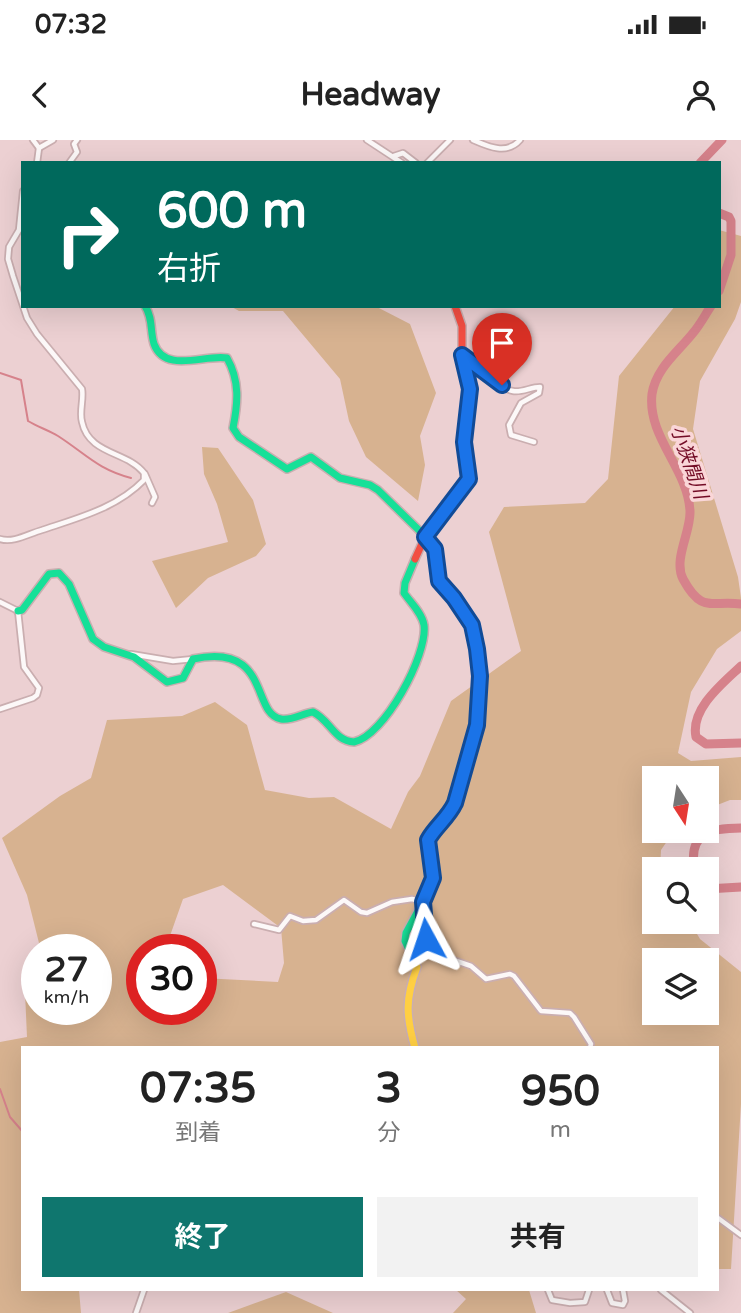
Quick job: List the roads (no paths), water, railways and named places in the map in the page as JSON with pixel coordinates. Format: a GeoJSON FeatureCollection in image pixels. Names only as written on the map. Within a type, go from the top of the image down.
{"type":"FeatureCollection","features":[{"type":"Feature","properties":{"kind":"street"},"geometry":{"type":"LineString","coordinates":[[33,140],[39,148],[37,161]]}},
{"type":"Feature","properties":{"kind":"street"},"geometry":{"type":"LineString","coordinates":[[39,148],[53,140]]}},
{"type":"Feature","properties":{"kind":"street"},"geometry":{"type":"LineString","coordinates":[[367,140],[400,161]]}},
{"type":"Feature","properties":{"kind":"street"},"geometry":{"type":"LineString","coordinates":[[375,140],[380,148]]}},
{"type":"Feature","properties":{"kind":"street"},"geometry":{"type":"LineString","coordinates":[[430,161],[450,140]]}},
{"type":"Feature","properties":{"kind":"street"},"geometry":{"type":"LineString","coordinates":[[473,140],[500,149],[514,146],[520,140]]}},
{"type":"Feature","properties":{"kind":"street"},"geometry":{"type":"LineString","coordinates":[[70,161],[77,152],[74,141]]}},
{"type":"Feature","properties":{"kind":"street"},"geometry":{"type":"LineString","coordinates":[[394,156],[403,153],[413,161]]}},
{"type":"Feature","properties":{"kind":"street"},"geometry":{"type":"LineString","coordinates":[[21,200],[19,230],[9,247],[8,259],[21,299]]}},
{"type":"Feature","properties":{"kind":"street"},"geometry":{"type":"LineString","coordinates":[[24,308],[37,334],[82,389],[81,422],[90,438],[102,450],[138,465],[155,497],[152,503]]}},
{"type":"Feature","properties":{"kind":"street"},"geometry":{"type":"LineString","coordinates":[[147,308],[154,345],[164,357],[181,362],[206,356],[226,358],[232,370],[239,400],[233,428],[239,437],[286,469],[311,457],[340,479],[372,484],[435,549],[439,581],[472,625],[480,676],[474,741],[450,815],[428,840],[433,878],[406,933],[405,941],[417,967],[407,993],[406,1007],[415,1046]]}},
{"type":"Feature","properties":{"kind":"street"},"geometry":{"type":"LineString","coordinates":[[18,611],[22,610],[49,574],[59,573],[67,581],[89,634],[97,644],[107,649],[173,661],[223,655],[234,658],[255,680],[267,708],[276,718],[286,720],[314,712],[319,714],[340,738],[354,743],[367,737],[408,685],[416,666],[424,623],[406,598],[404,588],[425,537],[469,479],[464,442],[470,389],[462,355],[462,326],[456,308]]}},
{"type":"Feature","properties":{"kind":"street"},"geometry":{"type":"LineString","coordinates":[[462,355],[488,377],[513,392],[540,387],[539,393],[521,403],[509,425],[512,435],[534,442]]}},
{"type":"Feature","properties":{"kind":"street"},"geometry":{"type":"LineString","coordinates":[[0,539],[18,539],[102,509],[136,487],[144,480],[144,473]]}},
{"type":"Feature","properties":{"kind":"street"},"geometry":{"type":"LineString","coordinates":[[0,602],[18,611]]}},
{"type":"Feature","properties":{"kind":"street"},"geometry":{"type":"LineString","coordinates":[[0,709],[33,698],[39,688],[24,667],[18,611]]}},
{"type":"Feature","properties":{"kind":"street"},"geometry":{"type":"LineString","coordinates":[[125,652],[167,682],[183,678],[192,659]]}},
{"type":"Feature","properties":{"kind":"street"},"geometry":{"type":"LineString","coordinates":[[254,924],[279,930],[290,916],[303,921],[316,920],[344,900],[367,913],[392,902],[412,899],[423,902]]}},
{"type":"Feature","properties":{"kind":"street"},"geometry":{"type":"LineString","coordinates":[[423,902],[428,947],[436,954],[471,966],[486,979],[510,974],[514,976],[541,1012],[570,1013],[590,1046]]}},
{"type":"Feature","properties":{"kind":"street"},"geometry":{"type":"LineString","coordinates":[[719,1219],[741,1236]]}},
{"type":"Feature","properties":{"kind":"street"},"geometry":{"type":"LineString","coordinates":[[136,1313],[144,1291]]}},
{"type":"Feature","properties":{"kind":"street"},"geometry":{"type":"LineString","coordinates":[[548,1291],[552,1300],[580,1303],[585,1302],[589,1291]]}},
{"type":"Feature","properties":{"kind":"street"},"geometry":{"type":"LineString","coordinates":[[607,1291],[612,1303],[619,1305],[623,1305],[625,1301],[623,1291]]}},
{"type":"Feature","properties":{"kind":"street"},"geometry":{"type":"LineString","coordinates":[[662,1291],[690,1313]]}},
{"type":"Feature","properties":{"kind":"waterway","name":"小狭間川"},"geometry":{"type":"LineString","coordinates":[[702,161],[722,140]]}},
{"type":"Feature","properties":{"kind":"waterway","name":"小狭間川"},"geometry":{"type":"LineString","coordinates":[[721,214],[731,221],[731,255],[721,285]]}},
{"type":"Feature","properties":{"kind":"waterway","name":"小狭間川"},"geometry":{"type":"LineString","coordinates":[[710,308],[696,330],[658,376],[652,394],[652,410],[661,439],[688,496],[690,519],[680,563],[683,579],[702,601],[741,604]]}},
{"type":"Feature","properties":{"kind":"waterway"},"geometry":{"type":"LineString","coordinates":[[0,373],[21,380],[28,421],[58,436],[100,466],[131,478]]}},
{"type":"Feature","properties":{"kind":"waterway","name":"小狭間川"},"geometry":{"type":"LineString","coordinates":[[741,666],[710,697],[698,716],[695,727],[696,737],[706,744],[741,743]]}},
{"type":"Feature","properties":{"kind":"waterway","name":"小狭間川"},"geometry":{"type":"LineString","coordinates":[[693,857],[698,840],[704,835],[720,829],[741,828]]}},
{"type":"Feature","properties":{"kind":"waterway","name":"小狭間川"},"geometry":{"type":"LineString","coordinates":[[719,888],[741,887]]}},
{"type":"Feature","properties":{"kind":"waterway"},"geometry":{"type":"LineString","coordinates":[[0,1089],[10,1117],[21,1130]]}}]}
